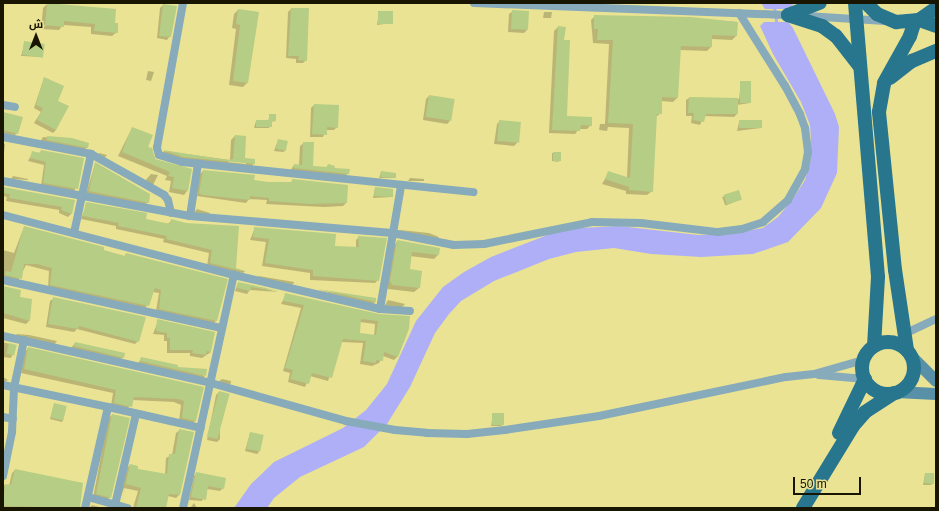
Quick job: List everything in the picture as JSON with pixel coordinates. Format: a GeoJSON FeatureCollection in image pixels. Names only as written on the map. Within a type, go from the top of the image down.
{"type":"FeatureCollection","features":[{"type":"Feature","properties":{"kind":"highway"},"geometry":{"type":"LineString","coordinates":[[788,15],[820,3]]}},
{"type":"Feature","properties":{"kind":"highway"},"geometry":{"type":"LineString","coordinates":[[793,508],[835,441],[865,379],[863,360],[874,346],[878,277],[855,20],[855,3]]}},
{"type":"Feature","properties":{"kind":"highway"},"geometry":{"type":"LineString","coordinates":[[866,3],[877,14],[896,22],[917,20],[936,26]]}},
{"type":"Feature","properties":{"kind":"highway"},"geometry":{"type":"LineString","coordinates":[[803,508],[853,426],[865,412],[910,382],[913,374],[904,334],[897,286],[880,122],[880,101],[884,83],[910,36],[917,20],[936,8]]}},
{"type":"Feature","properties":{"kind":"highway"},"geometry":{"type":"LineString","coordinates":[[788,15],[822,26],[836,36],[860,66]]}},
{"type":"Feature","properties":{"kind":"highway"},"geometry":{"type":"LineString","coordinates":[[884,83],[912,61],[936,51]]}},
{"type":"Feature","properties":{"kind":"highway"},"geometry":{"type":"LineString","coordinates":[[874,346],[892,342],[909,354]]}},
{"type":"Feature","properties":{"kind":"highway"},"geometry":{"type":"LineString","coordinates":[[865,379],[876,391],[895,392]]}},
{"type":"Feature","properties":{"kind":"main road"},"geometry":{"type":"LineString","coordinates":[[909,354],[936,381]]}},
{"type":"Feature","properties":{"kind":"main road"},"geometry":{"type":"LineString","coordinates":[[895,392],[936,394]]}},
{"type":"Feature","properties":{"kind":"street"},"geometry":{"type":"LineString","coordinates":[[183,3],[157,151],[165,158],[198,164],[401,186],[473,192]]}},
{"type":"Feature","properties":{"kind":"street"},"geometry":{"type":"LineString","coordinates":[[474,3],[529,3],[788,15],[896,22]]}},
{"type":"Feature","properties":{"kind":"street"},"geometry":{"type":"LineString","coordinates":[[3,181],[190,216],[392,233],[441,243],[468,245],[592,222],[641,223],[718,232],[742,229],[763,222],[788,200],[805,169],[807,142],[800,114],[785,86],[739,13]]}},
{"type":"Feature","properties":{"kind":"street"},"geometry":{"type":"LineString","coordinates":[[3,105],[15,107]]}},
{"type":"Feature","properties":{"kind":"street"},"geometry":{"type":"LineString","coordinates":[[3,137],[91,154],[164,195],[168,200],[171,213]]}},
{"type":"Feature","properties":{"kind":"street"},"geometry":{"type":"LineString","coordinates":[[74,233],[91,154]]}},
{"type":"Feature","properties":{"kind":"street"},"geometry":{"type":"LineString","coordinates":[[190,216],[198,164]]}},
{"type":"Feature","properties":{"kind":"street"},"geometry":{"type":"LineString","coordinates":[[380,309],[401,186]]}},
{"type":"Feature","properties":{"kind":"street"},"geometry":{"type":"LineString","coordinates":[[3,215],[234,275],[380,309],[410,311]]}},
{"type":"Feature","properties":{"kind":"street"},"geometry":{"type":"LineString","coordinates":[[183,508],[234,275]]}},
{"type":"Feature","properties":{"kind":"street"},"geometry":{"type":"LineString","coordinates":[[3,280],[222,328]]}},
{"type":"Feature","properties":{"kind":"street"},"geometry":{"type":"LineString","coordinates":[[904,334],[936,319]]}},
{"type":"Feature","properties":{"kind":"street"},"geometry":{"type":"LineString","coordinates":[[3,336],[211,383],[346,421],[395,430],[467,434],[538,426],[786,377],[814,374],[863,360]]}},
{"type":"Feature","properties":{"kind":"street"},"geometry":{"type":"LineString","coordinates":[[3,476],[13,419],[14,388],[24,340]]}},
{"type":"Feature","properties":{"kind":"street"},"geometry":{"type":"LineString","coordinates":[[814,374],[865,379]]}},
{"type":"Feature","properties":{"kind":"street"},"geometry":{"type":"LineString","coordinates":[[3,386],[108,407],[201,428]]}},
{"type":"Feature","properties":{"kind":"street"},"geometry":{"type":"LineString","coordinates":[[85,508],[108,407]]}},
{"type":"Feature","properties":{"kind":"street"},"geometry":{"type":"LineString","coordinates":[[115,505],[136,414]]}},
{"type":"Feature","properties":{"kind":"street"},"geometry":{"type":"LineString","coordinates":[[3,417],[13,419]]}},
{"type":"Feature","properties":{"kind":"street"},"geometry":{"type":"LineString","coordinates":[[88,497],[127,508]]}},
{"type":"Feature","properties":{"kind":"water"},"geometry":{"type":"Polygon","coordinates":[[[761,3],[794,3],[789,9],[765,9],[761,3]]]}},
{"type":"Feature","properties":{"kind":"water"},"geometry":{"type":"Polygon","coordinates":[[[764,22],[788,22],[793,28],[835,114],[839,127],[837,173],[821,208],[788,242],[753,254],[701,257],[651,254],[614,248],[576,252],[549,259],[494,281],[461,301],[449,314],[435,333],[410,387],[387,424],[364,447],[300,477],[274,498],[267,508],[234,508],[251,484],[274,462],[343,428],[366,410],[387,384],[416,321],[443,287],[464,272],[491,257],[550,234],[580,228],[619,226],[698,235],[730,234],[763,228],[778,217],[793,199],[805,180],[811,159],[810,125],[801,102],[773,54],[760,26],[764,22]]]}},
{"type":"Feature","properties":{"kind":"building"},"geometry":{"type":"Polygon","coordinates":[[[47,3],[116,9],[115,23],[118,23],[118,33],[94,31],[95,24],[64,21],[64,27],[45,25],[47,3]]]}},
{"type":"Feature","properties":{"kind":"building"},"geometry":{"type":"Polygon","coordinates":[[[163,4],[177,6],[171,37],[159,36],[163,4]]]}},
{"type":"Feature","properties":{"kind":"building"},"geometry":{"type":"Polygon","coordinates":[[[291,8],[309,8],[307,61],[298,60],[299,56],[288,56],[291,8]]]}},
{"type":"Feature","properties":{"kind":"building"},"geometry":{"type":"Polygon","coordinates":[[[238,9],[259,12],[248,83],[233,81],[240,25],[236,24],[238,9]]]}},
{"type":"Feature","properties":{"kind":"building"},"geometry":{"type":"Polygon","coordinates":[[[512,10],[529,11],[528,30],[511,29],[512,10]]]}},
{"type":"Feature","properties":{"kind":"building"},"geometry":{"type":"Polygon","coordinates":[[[378,11],[393,11],[393,24],[378,24],[378,11]]]}},
{"type":"Feature","properties":{"kind":"building"},"geometry":{"type":"Polygon","coordinates":[[[594,15],[691,17],[738,22],[737,36],[712,35],[712,47],[681,46],[678,98],[662,97],[662,114],[657,114],[653,192],[629,190],[629,187],[605,179],[608,171],[630,178],[633,124],[608,123],[613,40],[597,40],[598,29],[594,29],[594,15]]]}},
{"type":"Feature","properties":{"kind":"building"},"geometry":{"type":"Polygon","coordinates":[[[558,26],[566,27],[564,40],[570,40],[567,116],[592,117],[592,126],[581,125],[580,131],[552,130],[558,26]]]}},
{"type":"Feature","properties":{"kind":"building"},"geometry":{"type":"Polygon","coordinates":[[[24,41],[45,44],[43,58],[22,55],[24,41]]]}},
{"type":"Feature","properties":{"kind":"building"},"geometry":{"type":"Polygon","coordinates":[[[44,77],[64,86],[58,101],[69,106],[56,130],[37,120],[43,108],[36,105],[44,77]]]}},
{"type":"Feature","properties":{"kind":"building"},"geometry":{"type":"Polygon","coordinates":[[[740,81],[751,81],[751,103],[740,103],[740,81]]]}},
{"type":"Feature","properties":{"kind":"building"},"geometry":{"type":"Polygon","coordinates":[[[429,95],[455,99],[451,121],[426,117],[429,95]]]}},
{"type":"Feature","properties":{"kind":"building"},"geometry":{"type":"Polygon","coordinates":[[[689,97],[738,98],[738,114],[706,114],[704,122],[693,120],[694,113],[688,113],[689,97]]]}},
{"type":"Feature","properties":{"kind":"building"},"geometry":{"type":"Polygon","coordinates":[[[314,104],[339,105],[338,128],[327,127],[327,135],[312,134],[314,104]]]}},
{"type":"Feature","properties":{"kind":"building"},"geometry":{"type":"Polygon","coordinates":[[[3,112],[23,117],[18,134],[3,130],[3,112]]]}},
{"type":"Feature","properties":{"kind":"building"},"geometry":{"type":"Polygon","coordinates":[[[269,114],[276,114],[276,121],[272,121],[272,127],[256,127],[256,120],[269,120],[269,114]]]}},
{"type":"Feature","properties":{"kind":"building"},"geometry":{"type":"Polygon","coordinates":[[[499,120],[521,122],[519,143],[497,141],[499,120]]]}},
{"type":"Feature","properties":{"kind":"building"},"geometry":{"type":"Polygon","coordinates":[[[739,120],[762,120],[762,128],[739,128],[739,120]]]}},
{"type":"Feature","properties":{"kind":"building"},"geometry":{"type":"Polygon","coordinates":[[[132,127],[153,135],[148,147],[152,148],[155,159],[192,169],[188,191],[172,188],[174,177],[168,176],[170,172],[122,152],[132,127]]]}},
{"type":"Feature","properties":{"kind":"building"},"geometry":{"type":"Polygon","coordinates":[[[235,135],[246,136],[245,158],[255,159],[255,164],[183,157],[163,150],[227,160],[233,159],[235,135]]]}},
{"type":"Feature","properties":{"kind":"building"},"geometry":{"type":"Polygon","coordinates":[[[47,136],[72,138],[89,143],[88,148],[47,140],[47,136]]]}},
{"type":"Feature","properties":{"kind":"building"},"geometry":{"type":"Polygon","coordinates":[[[278,139],[288,141],[286,151],[276,149],[278,139]]]}},
{"type":"Feature","properties":{"kind":"building"},"geometry":{"type":"Polygon","coordinates":[[[303,142],[314,142],[313,166],[327,167],[328,164],[335,166],[334,168],[350,169],[349,174],[294,168],[294,164],[302,165],[303,142]]]}},
{"type":"Feature","properties":{"kind":"building"},"geometry":{"type":"Polygon","coordinates":[[[41,150],[84,158],[78,189],[43,183],[46,162],[30,158],[32,151],[40,153],[41,150]]]}},
{"type":"Feature","properties":{"kind":"building"},"geometry":{"type":"Polygon","coordinates":[[[553,152],[561,152],[561,161],[553,161],[553,152]]]}},
{"type":"Feature","properties":{"kind":"building"},"geometry":{"type":"Polygon","coordinates":[[[95,162],[150,194],[149,203],[89,191],[95,162]]]}},
{"type":"Feature","properties":{"kind":"building"},"geometry":{"type":"Polygon","coordinates":[[[203,170],[255,175],[254,180],[268,182],[292,182],[292,179],[348,185],[347,203],[310,204],[269,201],[269,198],[250,196],[250,200],[202,195],[199,193],[203,170]]]}},
{"type":"Feature","properties":{"kind":"building"},"geometry":{"type":"Polygon","coordinates":[[[381,171],[396,173],[396,178],[380,177],[381,171]]]}},
{"type":"Feature","properties":{"kind":"building"},"geometry":{"type":"Polygon","coordinates":[[[3,187],[75,200],[72,214],[61,210],[62,207],[9,198],[10,194],[3,193],[3,187]]]}},
{"type":"Feature","properties":{"kind":"building"},"geometry":{"type":"Polygon","coordinates":[[[375,187],[393,189],[393,197],[374,196],[375,187]]]}},
{"type":"Feature","properties":{"kind":"building"},"geometry":{"type":"Polygon","coordinates":[[[739,190],[742,200],[727,204],[724,195],[739,190]]]}},
{"type":"Feature","properties":{"kind":"building"},"geometry":{"type":"Polygon","coordinates":[[[86,202],[147,213],[146,219],[170,224],[171,219],[186,223],[239,226],[236,268],[247,272],[210,263],[212,250],[166,239],[167,236],[118,226],[119,223],[83,216],[86,202]]]}},
{"type":"Feature","properties":{"kind":"building"},"geometry":{"type":"Polygon","coordinates":[[[24,226],[104,247],[104,250],[125,256],[126,253],[228,279],[217,321],[159,309],[161,290],[155,288],[149,306],[50,285],[52,268],[37,264],[24,264],[22,279],[5,275],[6,271],[11,272],[24,226]]]}},
{"type":"Feature","properties":{"kind":"building"},"geometry":{"type":"Polygon","coordinates":[[[254,227],[336,234],[335,246],[359,247],[358,236],[387,238],[379,281],[313,276],[313,270],[265,263],[269,239],[253,237],[254,227]]]}},
{"type":"Feature","properties":{"kind":"building"},"geometry":{"type":"Polygon","coordinates":[[[397,240],[440,248],[439,255],[412,252],[410,269],[422,271],[420,288],[392,285],[390,281],[397,240]]]}},
{"type":"Feature","properties":{"kind":"building"},"geometry":{"type":"Polygon","coordinates":[[[238,282],[280,291],[251,287],[250,291],[237,288],[238,282]]]}},
{"type":"Feature","properties":{"kind":"building"},"geometry":{"type":"Polygon","coordinates":[[[3,286],[21,290],[20,297],[32,299],[30,321],[3,313],[3,286]]]}},
{"type":"Feature","properties":{"kind":"building"},"geometry":{"type":"Polygon","coordinates":[[[317,289],[376,298],[376,302],[317,289]]]}},
{"type":"Feature","properties":{"kind":"building"},"geometry":{"type":"Polygon","coordinates":[[[285,293],[379,314],[410,316],[409,329],[398,357],[384,352],[383,361],[376,360],[376,363],[363,361],[366,341],[343,339],[332,378],[312,373],[309,384],[290,379],[293,370],[285,368],[304,305],[283,301],[285,293]],[[361,319],[360,333],[376,335],[378,321],[361,319]]]}},
{"type":"Feature","properties":{"kind":"building"},"geometry":{"type":"Polygon","coordinates":[[[53,297],[146,317],[139,342],[79,326],[78,329],[48,324],[53,297]]]}},
{"type":"Feature","properties":{"kind":"building"},"geometry":{"type":"Polygon","coordinates":[[[157,319],[215,332],[211,352],[207,351],[206,355],[192,353],[193,350],[170,350],[170,338],[167,338],[167,333],[156,331],[157,319]]]}},
{"type":"Feature","properties":{"kind":"building"},"geometry":{"type":"Polygon","coordinates":[[[75,342],[125,353],[124,358],[74,346],[75,342]]]}},
{"type":"Feature","properties":{"kind":"building"},"geometry":{"type":"Polygon","coordinates":[[[9,343],[17,345],[14,356],[6,354],[9,343]]]}},
{"type":"Feature","properties":{"kind":"building"},"geometry":{"type":"Polygon","coordinates":[[[28,347],[204,387],[196,421],[182,418],[184,401],[178,399],[134,397],[132,407],[114,403],[116,390],[24,369],[28,347]]]}},
{"type":"Feature","properties":{"kind":"building"},"geometry":{"type":"Polygon","coordinates":[[[141,357],[178,365],[178,367],[207,369],[206,376],[140,361],[141,357]]]}},
{"type":"Feature","properties":{"kind":"building"},"geometry":{"type":"Polygon","coordinates":[[[219,391],[230,394],[217,439],[207,436],[219,391]]]}},
{"type":"Feature","properties":{"kind":"building"},"geometry":{"type":"Polygon","coordinates":[[[54,403],[67,406],[63,421],[51,418],[54,403]]]}},
{"type":"Feature","properties":{"kind":"building"},"geometry":{"type":"Polygon","coordinates":[[[492,413],[504,413],[504,425],[492,425],[492,413]]]}},
{"type":"Feature","properties":{"kind":"building"},"geometry":{"type":"Polygon","coordinates":[[[112,414],[130,418],[111,498],[96,494],[112,414]]]}},
{"type":"Feature","properties":{"kind":"building"},"geometry":{"type":"Polygon","coordinates":[[[179,429],[194,432],[180,495],[169,494],[166,508],[136,508],[141,488],[126,484],[122,501],[130,464],[138,466],[138,469],[167,474],[169,454],[175,454],[179,429]]]}},
{"type":"Feature","properties":{"kind":"building"},"geometry":{"type":"Polygon","coordinates":[[[250,432],[264,435],[260,452],[246,449],[250,432]]]}},
{"type":"Feature","properties":{"kind":"building"},"geometry":{"type":"Polygon","coordinates":[[[15,469],[83,483],[80,508],[3,506],[5,484],[11,485],[15,469]]]}},
{"type":"Feature","properties":{"kind":"building"},"geometry":{"type":"Polygon","coordinates":[[[196,472],[226,478],[224,489],[208,486],[206,500],[191,497],[196,472]]]}},
{"type":"Feature","properties":{"kind":"building"},"geometry":{"type":"Polygon","coordinates":[[[925,473],[934,473],[934,484],[924,483],[925,473]]]}},
{"type":"Feature","properties":{"kind":"waterway"},"geometry":{"type":"LineString","coordinates":[[774,3],[777,24]]}}]}
